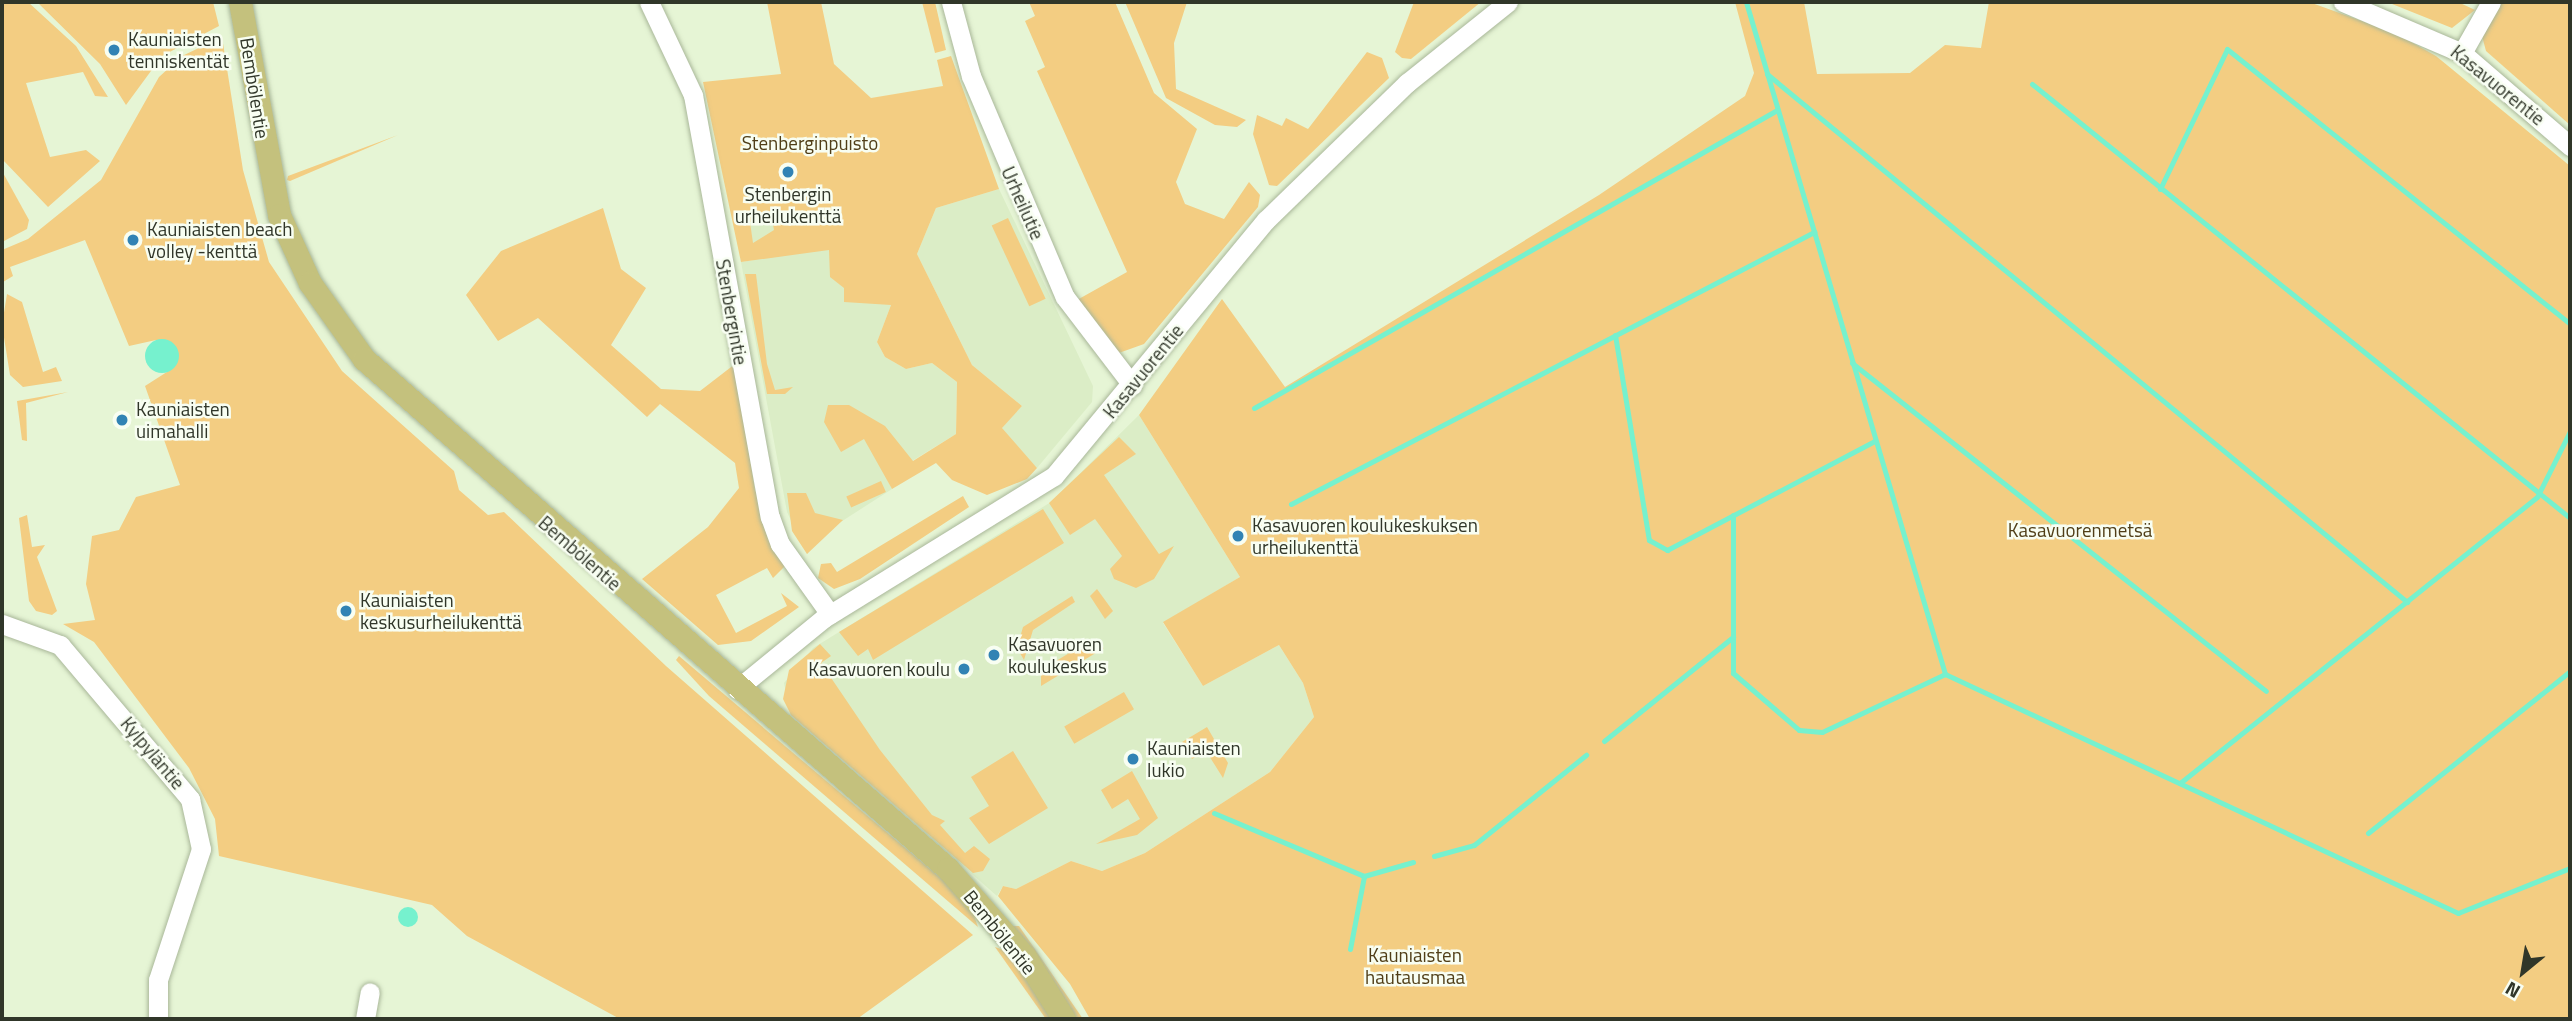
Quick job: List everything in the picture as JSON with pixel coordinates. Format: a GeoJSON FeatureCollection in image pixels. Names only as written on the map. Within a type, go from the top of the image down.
{"type":"FeatureCollection","features":[{"type":"Feature","properties":{"kind":"main road","name":"Bembölentie"},"geometry":{"type":"LineString","coordinates":[[240,2],[279,215],[310,283],[344,335],[405,401],[948,869],[1024,957],[1064,1019]]}},
{"type":"Feature","properties":{"kind":"street","name":"Stenbergintie"},"geometry":{"type":"LineString","coordinates":[[649,2],[693,95],[770,517],[780,544],[830,614]]}},
{"type":"Feature","properties":{"kind":"street","name":"Urheilutie"},"geometry":{"type":"LineString","coordinates":[[951,2],[971,76],[1065,297],[1132,385]]}},
{"type":"Feature","properties":{"kind":"street","name":"Kasavuorentie"},"geometry":{"type":"LineString","coordinates":[[737,689],[830,614],[1033,492],[1076,454],[1317,168],[1508,2]]}},
{"type":"Feature","properties":{"kind":"street","name":"Kasavuorentie"},"geometry":{"type":"LineString","coordinates":[[2343,2],[2462,53],[2570,146]]}},
{"type":"Feature","properties":{"kind":"street"},"geometry":{"type":"LineString","coordinates":[[2462,53],[2491,2]]}},
{"type":"Feature","properties":{"kind":"street","name":"Kylpyläntie"},"geometry":{"type":"LineString","coordinates":[[2,624],[60,645],[190,799],[201,849],[159,980],[158,1019]]}},
{"type":"Feature","properties":{"kind":"street"},"geometry":{"type":"LineString","coordinates":[[365,1019],[370,992]]}},
{"type":"Feature","properties":{"kind":"shaded area"},"geometry":{"type":"Polygon","coordinates":[[[999,189],[1093,386],[1092,402],[1037,468],[1003,436],[1002,427],[1022,406],[972,365],[917,254],[936,208],[999,189]]]}},
{"type":"Feature","properties":{"kind":"shaded area"},"geometry":{"type":"Polygon","coordinates":[[[798,217],[891,305],[877,342],[885,357],[906,369],[932,363],[957,382],[956,434],[886,477],[892,489],[822,534],[807,554],[787,512],[741,262],[754,260],[750,222],[798,217]]]}},
{"type":"Feature","properties":{"kind":"shaded area","name":"Kasavuoren koulukeskus"},"geometry":{"type":"Polygon","coordinates":[[[1139,415],[1240,577],[1163,623],[1203,686],[1279,645],[1303,683],[1314,717],[1270,772],[1145,853],[1102,871],[1071,861],[1016,889],[1003,886],[997,896],[791,715],[784,683],[813,648],[1051,502],[1139,415]]]}},
{"type":"Feature","properties":{"kind":"green space"},"geometry":{"type":"Polygon","coordinates":[[[2,2],[28,2],[76,46],[108,97],[95,96],[83,72],[26,83],[50,157],[86,150],[100,161],[48,207],[2,159],[2,2]]]}},
{"type":"Feature","properties":{"kind":"green space"},"geometry":{"type":"Polygon","coordinates":[[[37,2],[213,2],[219,26],[162,56],[126,105],[100,64],[37,2]]]}},
{"type":"Feature","properties":{"kind":"green space","name":"Stenberginpuisto"},"geometry":{"type":"Polygon","coordinates":[[[767,2],[821,2],[834,64],[871,98],[943,86],[937,60],[951,56],[999,189],[936,208],[917,254],[972,365],[1022,406],[1002,428],[1037,468],[1027,479],[987,495],[952,480],[936,463],[892,489],[864,439],[841,452],[824,422],[828,405],[849,405],[885,426],[913,461],[956,434],[957,382],[932,363],[906,369],[885,357],[877,342],[891,305],[844,302],[844,288],[830,277],[829,250],[741,262],[703,82],[781,74],[767,2]],[[772,219],[750,222],[753,243],[774,230],[772,219]]]}},
{"type":"Feature","properties":{"kind":"green space"},"geometry":{"type":"Polygon","coordinates":[[[922,2],[935,2],[946,50],[935,53],[922,2]]]}},
{"type":"Feature","properties":{"kind":"green space"},"geometry":{"type":"Polygon","coordinates":[[[1029,2],[1115,2],[1154,93],[1197,129],[1176,182],[1185,204],[1224,219],[1249,182],[1260,195],[1258,207],[1144,344],[1116,354],[1077,300],[1127,272],[1037,71],[1045,67],[1025,21],[1035,16],[1029,2]]]}},
{"type":"Feature","properties":{"kind":"green space"},"geometry":{"type":"Polygon","coordinates":[[[1125,2],[1187,2],[1174,43],[1176,89],[1246,120],[1237,127],[1215,125],[1166,98],[1125,2]]]}},
{"type":"Feature","properties":{"kind":"green space"},"geometry":{"type":"Polygon","coordinates":[[[1414,2],[1481,2],[1411,59],[1402,58],[1395,52],[1414,2]]]}},
{"type":"Feature","properties":{"kind":"green space","name":"Kasavuorenmetsä"},"geometry":{"type":"Polygon","coordinates":[[[1735,2],[1804,2],[1817,74],[1910,73],[1945,45],[1981,48],[1989,2],[2309,2],[2395,33],[2436,56],[2570,166],[2570,1019],[1090,1019],[1070,984],[998,896],[1003,886],[1016,889],[1071,861],[1102,871],[1145,853],[1270,772],[1314,717],[1303,683],[1279,645],[1203,686],[1163,622],[1240,577],[1139,415],[1222,299],[1285,387],[1599,195],[1745,96],[1754,73],[1735,2]]]}},
{"type":"Feature","properties":{"kind":"green space"},"geometry":{"type":"Polygon","coordinates":[[[2387,2],[2458,2],[2475,10],[2452,28],[2387,2]]]}},
{"type":"Feature","properties":{"kind":"green space"},"geometry":{"type":"Polygon","coordinates":[[[2501,2],[2570,2],[2570,125],[2486,51],[2482,36],[2501,2]]]}},
{"type":"Feature","properties":{"kind":"green space"},"geometry":{"type":"Polygon","coordinates":[[[222,37],[243,170],[269,262],[342,371],[454,471],[459,490],[488,515],[504,512],[666,666],[973,935],[857,1019],[620,1019],[467,936],[432,905],[219,856],[215,819],[189,768],[94,642],[63,624],[95,620],[86,584],[92,536],[119,530],[136,497],[180,485],[145,386],[170,370],[178,351],[156,340],[129,346],[85,240],[10,267],[13,276],[3,282],[2,250],[28,239],[101,180],[159,77],[182,56],[222,37]]]}},
{"type":"Feature","properties":{"kind":"green space"},"geometry":{"type":"Polygon","coordinates":[[[1367,52],[1382,58],[1389,78],[1277,186],[1269,185],[1253,134],[1257,115],[1282,126],[1286,118],[1308,129],[1367,52]]]}},
{"type":"Feature","properties":{"kind":"green space"},"geometry":{"type":"Polygon","coordinates":[[[398,135],[290,181],[287,180],[288,176],[398,135]]]}},
{"type":"Feature","properties":{"kind":"green space"},"geometry":{"type":"Polygon","coordinates":[[[2,171],[29,220],[27,229],[4,241],[2,171]]]}},
{"type":"Feature","properties":{"kind":"green space"},"geometry":{"type":"Polygon","coordinates":[[[603,208],[621,269],[646,288],[611,345],[661,389],[700,391],[735,364],[755,490],[786,565],[773,578],[767,568],[716,595],[736,633],[787,606],[781,593],[799,607],[751,641],[718,645],[642,579],[708,527],[739,488],[735,463],[660,404],[647,417],[538,318],[498,341],[466,295],[501,251],[603,208]]]}},
{"type":"Feature","properties":{"kind":"green space"},"geometry":{"type":"Polygon","coordinates":[[[1008,218],[1046,299],[1029,306],[992,226],[1008,218]]]}},
{"type":"Feature","properties":{"kind":"green space"},"geometry":{"type":"Polygon","coordinates":[[[745,274],[756,274],[767,364],[775,390],[793,387],[785,394],[767,394],[745,274]]]}},
{"type":"Feature","properties":{"kind":"green space"},"geometry":{"type":"Polygon","coordinates":[[[7,294],[22,302],[43,372],[56,367],[62,381],[23,387],[10,375],[2,325],[7,294]]]}},
{"type":"Feature","properties":{"kind":"green space"},"geometry":{"type":"Polygon","coordinates":[[[68,392],[26,403],[27,441],[22,440],[17,401],[68,392]]]}},
{"type":"Feature","properties":{"kind":"green space"},"geometry":{"type":"Polygon","coordinates":[[[1119,437],[1136,454],[1104,475],[1159,554],[1174,546],[1154,579],[1136,588],[1114,579],[1110,569],[1122,556],[1095,519],[1070,535],[1049,503],[1119,437]]]}},
{"type":"Feature","properties":{"kind":"green space"},"geometry":{"type":"Polygon","coordinates":[[[881,481],[886,492],[851,507],[846,496],[881,481]]]}},
{"type":"Feature","properties":{"kind":"green space"},"geometry":{"type":"Polygon","coordinates":[[[787,493],[806,493],[815,513],[843,520],[807,554],[792,531],[787,493]]]}},
{"type":"Feature","properties":{"kind":"green space"},"geometry":{"type":"Polygon","coordinates":[[[963,496],[969,507],[860,579],[834,589],[818,578],[821,564],[831,563],[837,572],[963,496]]]}},
{"type":"Feature","properties":{"kind":"green space"},"geometry":{"type":"Polygon","coordinates":[[[1043,509],[1064,543],[873,660],[868,649],[858,656],[839,632],[1043,509]]]}},
{"type":"Feature","properties":{"kind":"green space"},"geometry":{"type":"Polygon","coordinates":[[[27,515],[32,547],[45,545],[37,557],[57,611],[52,615],[36,611],[29,601],[19,518],[27,515]]]}},
{"type":"Feature","properties":{"kind":"green space"},"geometry":{"type":"Polygon","coordinates":[[[1097,589],[1113,611],[1105,619],[1090,596],[1097,589]]]}},
{"type":"Feature","properties":{"kind":"green space"},"geometry":{"type":"Polygon","coordinates":[[[1072,596],[1075,602],[1033,630],[1024,660],[1017,648],[1023,627],[1072,596]]]}},
{"type":"Feature","properties":{"kind":"green space"},"geometry":{"type":"Polygon","coordinates":[[[1086,643],[1104,648],[1041,686],[1041,670],[1086,643]]]}},
{"type":"Feature","properties":{"kind":"green space"},"geometry":{"type":"Polygon","coordinates":[[[820,644],[831,656],[821,663],[880,750],[932,815],[945,821],[940,825],[965,853],[974,846],[990,859],[983,871],[973,873],[791,715],[783,699],[789,670],[820,644]]]}},
{"type":"Feature","properties":{"kind":"green space"},"geometry":{"type":"Polygon","coordinates":[[[679,656],[943,880],[972,910],[978,927],[709,696],[676,660],[679,656]]]}},
{"type":"Feature","properties":{"kind":"green space"},"geometry":{"type":"Polygon","coordinates":[[[1124,692],[1134,709],[1074,744],[1064,726],[1124,692]]]}},
{"type":"Feature","properties":{"kind":"green space"},"geometry":{"type":"Polygon","coordinates":[[[1207,727],[1228,763],[1223,778],[1206,751],[1192,759],[1182,742],[1207,727]]]}},
{"type":"Feature","properties":{"kind":"green space"},"geometry":{"type":"Polygon","coordinates":[[[1013,751],[1048,808],[989,844],[969,818],[989,806],[971,777],[1013,751]]]}},
{"type":"Feature","properties":{"kind":"green space"},"geometry":{"type":"Polygon","coordinates":[[[1132,771],[1158,818],[1137,835],[1096,844],[1140,819],[1128,799],[1112,809],[1101,790],[1132,771]]]}},
{"type":"Feature","properties":{"kind":"green space"},"geometry":{"type":"Polygon","coordinates":[[[1013,926],[1019,926],[1083,1019],[1073,1019],[1013,926]]]}},
{"type":"Feature","properties":{"kind":"green space"},"geometry":{"type":"Polygon","coordinates":[[[995,947],[1007,951],[1053,1019],[1046,1019],[995,947]]]}},
{"type":"Feature","properties":{"kind":"water"},"geometry":{"type":"Polygon","coordinates":[[[162,339],[174,344],[179,356],[174,368],[162,373],[150,368],[145,356],[150,344],[162,339]]]}},
{"type":"Feature","properties":{"kind":"water"},"geometry":{"type":"Polygon","coordinates":[[[404,907],[412,907],[418,917],[412,927],[404,927],[398,921],[398,913],[404,907]]]}},
{"type":"Feature","properties":{"kind":"waterway"},"geometry":{"type":"LineString","coordinates":[[1746,2],[1945,674],[2458,913],[2570,868]]}},
{"type":"Feature","properties":{"kind":"waterway"},"geometry":{"type":"LineString","coordinates":[[2160,189],[2227,49],[2570,324]]}},
{"type":"Feature","properties":{"kind":"waterway"},"geometry":{"type":"LineString","coordinates":[[1767,74],[2407,602]]}},
{"type":"Feature","properties":{"kind":"waterway"},"geometry":{"type":"LineString","coordinates":[[2032,84],[2570,518]]}},
{"type":"Feature","properties":{"kind":"waterway"},"geometry":{"type":"LineString","coordinates":[[1254,408],[1777,110]]}},
{"type":"Feature","properties":{"kind":"waterway"},"geometry":{"type":"LineString","coordinates":[[1291,504],[1814,232]]}},
{"type":"Feature","properties":{"kind":"waterway"},"geometry":{"type":"LineString","coordinates":[[1615,335],[1649,540],[1667,550],[1875,441]]}},
{"type":"Feature","properties":{"kind":"waterway"},"geometry":{"type":"LineString","coordinates":[[1852,363],[2266,691]]}},
{"type":"Feature","properties":{"kind":"waterway"},"geometry":{"type":"LineString","coordinates":[[2180,783],[2537,497],[2570,431]]}},
{"type":"Feature","properties":{"kind":"waterway"},"geometry":{"type":"LineString","coordinates":[[1733,515],[1733,673],[1799,730],[1822,732],[1945,674]]}},
{"type":"Feature","properties":{"kind":"waterway"},"geometry":{"type":"LineString","coordinates":[[1604,741],[1733,637]]}},
{"type":"Feature","properties":{"kind":"waterway"},"geometry":{"type":"LineString","coordinates":[[2368,833],[2570,671]]}},
{"type":"Feature","properties":{"kind":"waterway"},"geometry":{"type":"LineString","coordinates":[[1434,856],[1474,845],[1586,755]]}},
{"type":"Feature","properties":{"kind":"waterway"},"geometry":{"type":"LineString","coordinates":[[1214,813],[1364,876]]}},
{"type":"Feature","properties":{"kind":"waterway"},"geometry":{"type":"LineString","coordinates":[[1350,949],[1364,876],[1413,862]]}},
{"type":"Feature","properties":{"kind":"place","name":"Kauniaisten tenniskentät"},"geometry":{"type":"Point","coordinates":[114,50]}},
{"type":"Feature","properties":{"kind":"place","name":"Stenbergin urheilukenttä"},"geometry":{"type":"Point","coordinates":[788,172]}},
{"type":"Feature","properties":{"kind":"place","name":"Kauniaisten beach volley -kenttä"},"geometry":{"type":"Point","coordinates":[133,240]}},
{"type":"Feature","properties":{"kind":"place","name":"Kauniaisten uimahalli"},"geometry":{"type":"Point","coordinates":[122,420]}},
{"type":"Feature","properties":{"kind":"place","name":"Kasavuoren koulukeskuksen urheilukenttä"},"geometry":{"type":"Point","coordinates":[1238,536]}},
{"type":"Feature","properties":{"kind":"place","name":"Kauniaisten keskusurheilukenttä"},"geometry":{"type":"Point","coordinates":[346,611]}},
{"type":"Feature","properties":{"kind":"place","name":"Kasavuoren koulukeskus"},"geometry":{"type":"Point","coordinates":[994,655]}},
{"type":"Feature","properties":{"kind":"place","name":"Kasavuoren koulu"},"geometry":{"type":"Point","coordinates":[964,669]}},
{"type":"Feature","properties":{"kind":"place","name":"Kauniaisten lukio"},"geometry":{"type":"Point","coordinates":[1133,759]}},
{"type":"Feature","properties":{"kind":"park label","name":"Kauniaisten hautausmaa"},"geometry":{"type":"Point","coordinates":[1415,966]}}]}
